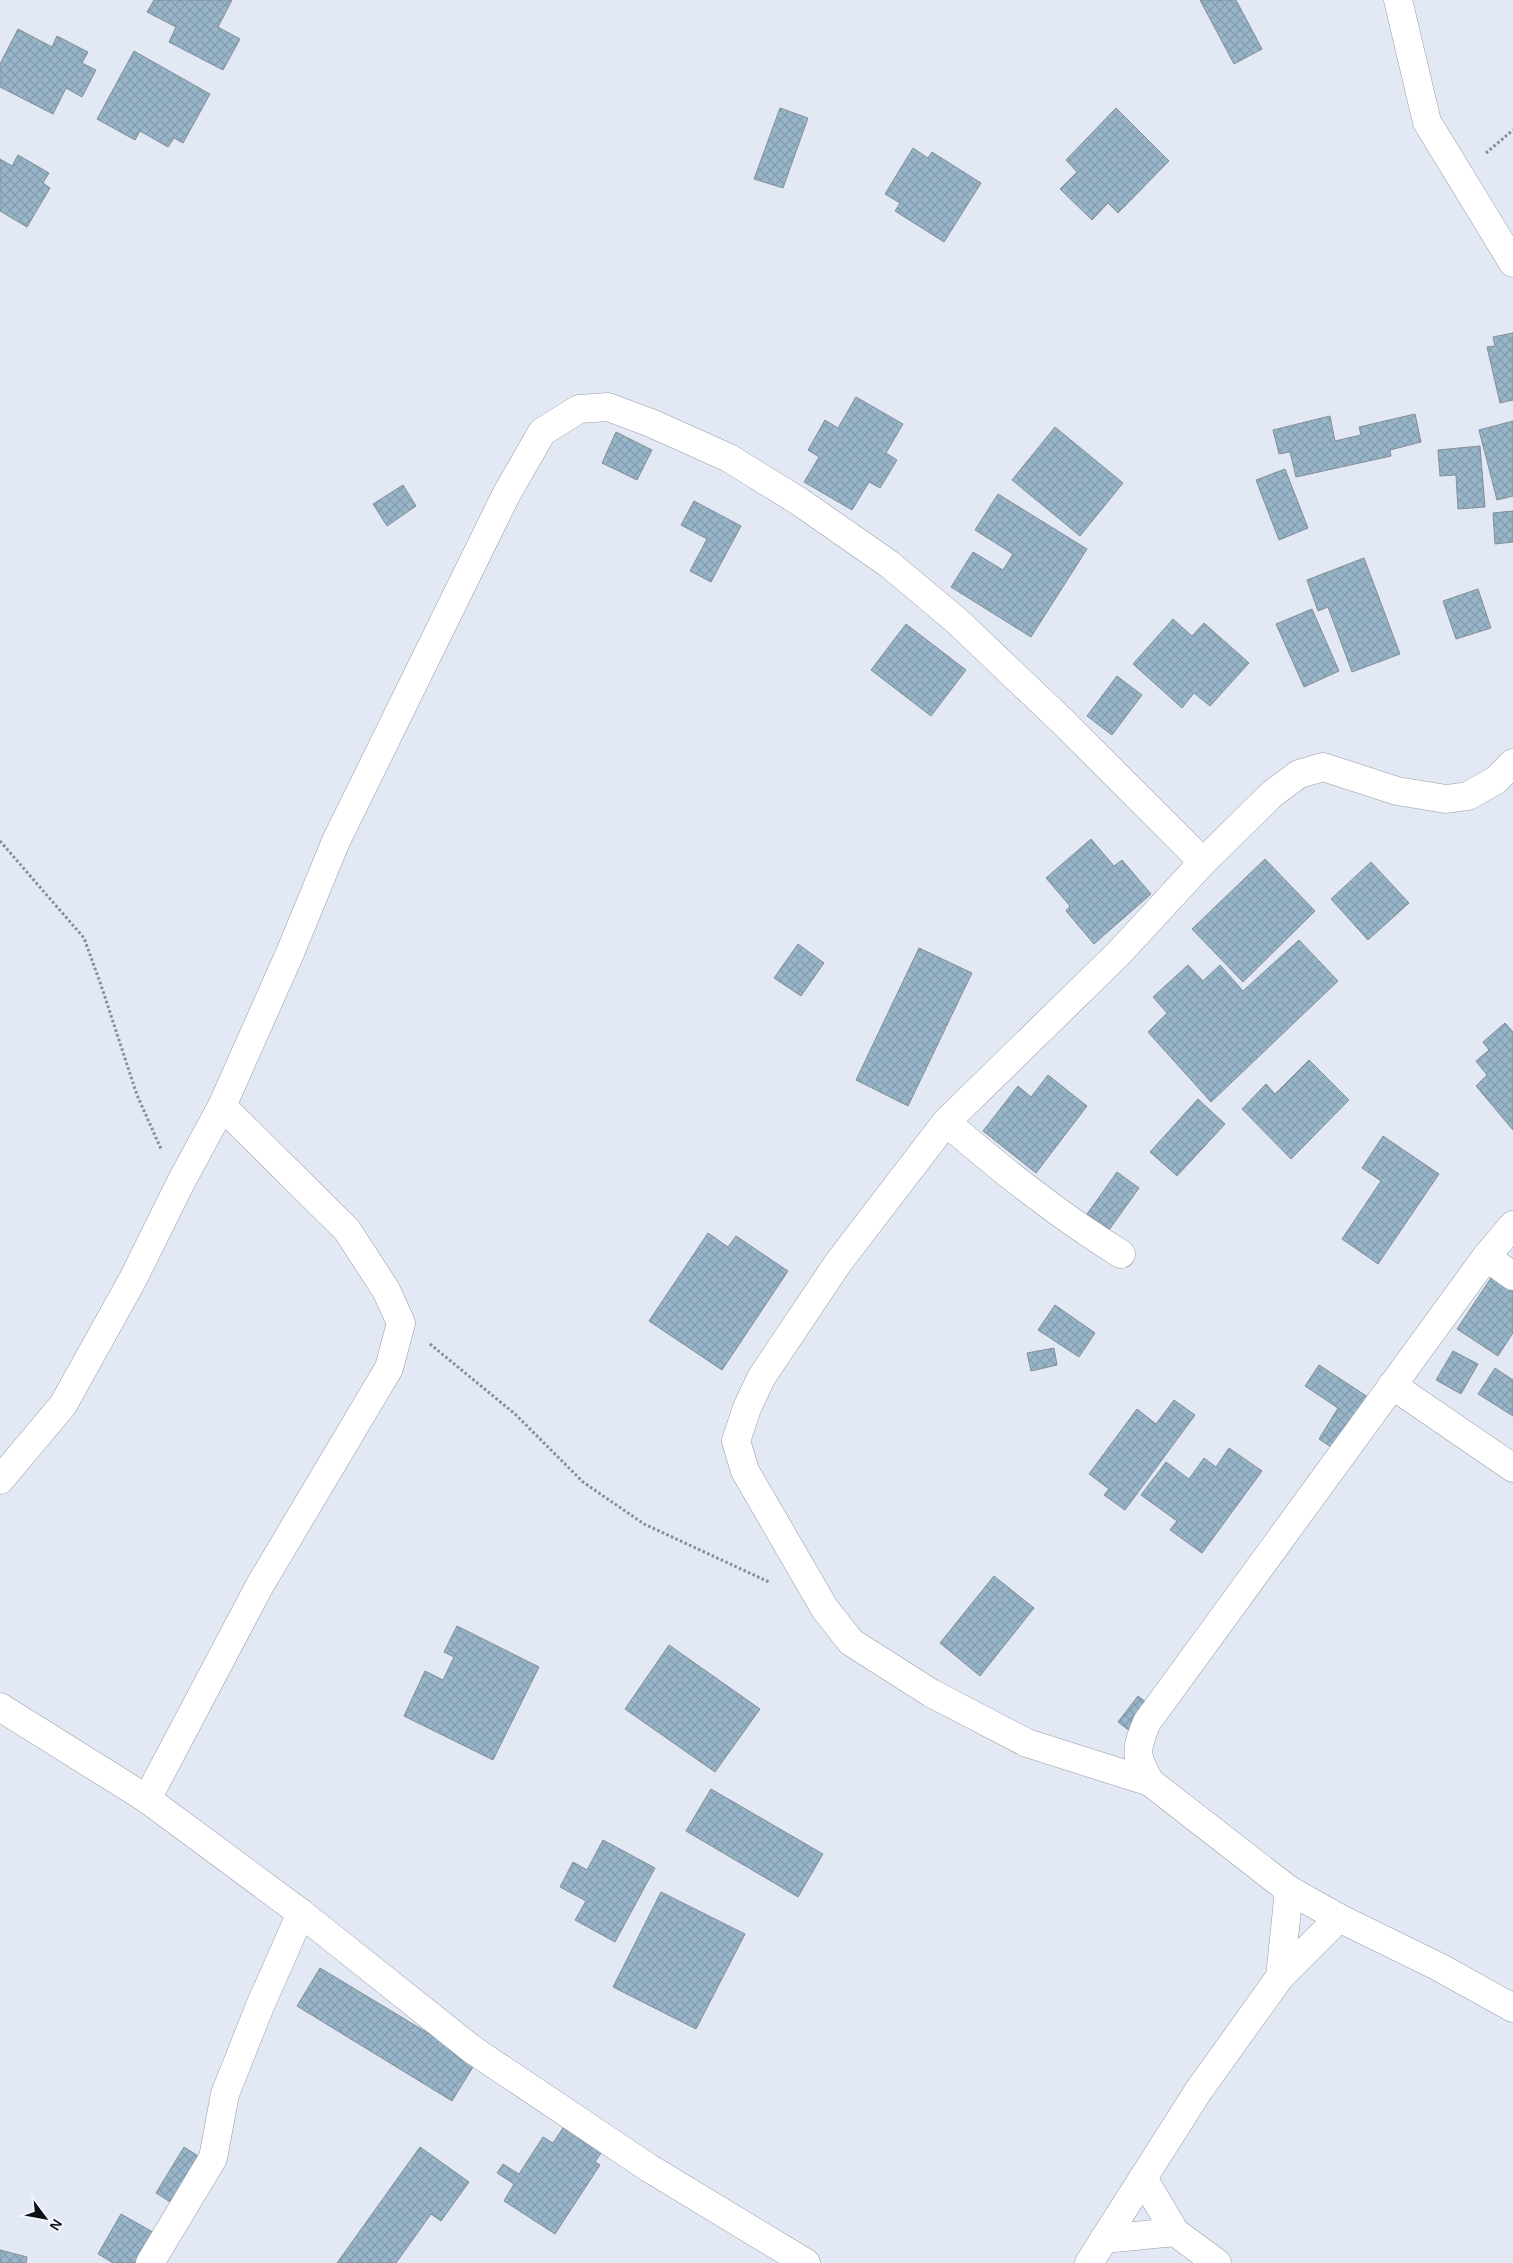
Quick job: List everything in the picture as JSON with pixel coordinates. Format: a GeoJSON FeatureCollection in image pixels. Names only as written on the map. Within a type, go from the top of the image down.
{"type":"FeatureCollection","features":[{"type":"Feature","properties":{"kind":"street"},"geometry":{"type":"LineString","coordinates":[[1398,0],[1427,122],[1513,263]]}},
{"type":"Feature","properties":{"kind":"street"},"geometry":{"type":"LineString","coordinates":[[0,1480],[63,1405],[133,1279],[181,1182],[222,1106],[290,954],[336,840],[506,495],[542,432],[579,408],[608,407],[651,423],[729,458],[800,502],[889,564],[971,634],[1069,727],[1203,862]]}},
{"type":"Feature","properties":{"kind":"street"},"geometry":{"type":"LineString","coordinates":[[1513,763],[1496,780],[1468,796],[1446,799],[1397,791],[1323,767],[1299,774],[1272,794],[1203,862],[1118,954],[946,1122],[838,1263],[761,1378],[747,1408],[736,1441],[745,1471],[825,1609],[852,1642],[931,1693],[1027,1743],[1150,1782],[1289,1890],[1338,1918],[1439,1967],[1513,2008]]}},
{"type":"Feature","properties":{"kind":"street"},"geometry":{"type":"LineString","coordinates":[[147,1799],[260,1585],[389,1368],[401,1322],[386,1290],[347,1230],[222,1106]]}},
{"type":"Feature","properties":{"kind":"street"},"geometry":{"type":"LineString","coordinates":[[946,1122],[1015,1181],[1080,1229],[1121,1254]]}},
{"type":"Feature","properties":{"kind":"street"},"geometry":{"type":"LineString","coordinates":[[1150,1782],[1138,1760],[1140,1740],[1147,1722],[1486,1257],[1513,1225]]}},
{"type":"Feature","properties":{"kind":"street"},"geometry":{"type":"LineString","coordinates":[[1486,1257],[1513,1276]]}},
{"type":"Feature","properties":{"kind":"street"},"geometry":{"type":"LineString","coordinates":[[1392,1385],[1513,1468]]}},
{"type":"Feature","properties":{"kind":"street"},"geometry":{"type":"LineString","coordinates":[[0,1707],[147,1799],[301,1913],[473,2050],[648,2168],[806,2263]]}},
{"type":"Feature","properties":{"kind":"street"},"geometry":{"type":"LineString","coordinates":[[1280,1977],[1289,1890]]}},
{"type":"Feature","properties":{"kind":"street"},"geometry":{"type":"LineString","coordinates":[[150,2263],[213,2158],[225,2094],[260,2006],[301,1913]]}},
{"type":"Feature","properties":{"kind":"street"},"geometry":{"type":"LineString","coordinates":[[1089,2263],[1198,2090],[1280,1977],[1338,1918]]}},
{"type":"Feature","properties":{"kind":"street"},"geometry":{"type":"LineString","coordinates":[[1144,2178],[1175,2232],[1217,2263]]}},
{"type":"Feature","properties":{"kind":"street"},"geometry":{"type":"LineString","coordinates":[[1104,2239],[1175,2232]]}},
{"type":"Feature","properties":{"kind":"path"},"geometry":{"type":"LineString","coordinates":[[0,841],[84,938],[102,985],[137,1095],[158,1144],[181,1182]]}},
{"type":"Feature","properties":{"kind":"path"},"geometry":{"type":"LineString","coordinates":[[401,1322],[452,1360],[515,1414],[583,1482],[644,1524],[776,1585]]}},
{"type":"Feature","properties":{"kind":"building"},"geometry":{"type":"Polygon","coordinates":[[[154,0],[232,0],[218,27],[240,39],[223,70],[169,42],[176,27],[147,12],[154,0]]]}},
{"type":"Feature","properties":{"kind":"building"},"geometry":{"type":"Polygon","coordinates":[[[1200,0],[1236,0],[1262,49],[1234,64],[1200,0]]]}},
{"type":"Feature","properties":{"kind":"building"},"geometry":{"type":"Polygon","coordinates":[[[18,29],[52,47],[57,36],[88,52],[82,63],[96,70],[82,97],[66,88],[53,114],[0,87],[0,64],[18,29]]]}},
{"type":"Feature","properties":{"kind":"building"},"geometry":{"type":"Polygon","coordinates":[[[134,51],[210,94],[183,143],[174,138],[168,147],[140,131],[135,140],[97,119],[134,51]]]}},
{"type":"Feature","properties":{"kind":"building"},"geometry":{"type":"Polygon","coordinates":[[[780,108],[808,118],[783,188],[754,179],[780,108]]]}},
{"type":"Feature","properties":{"kind":"building"},"geometry":{"type":"Polygon","coordinates":[[[1116,108],[1169,161],[1118,213],[1108,203],[1092,220],[1060,189],[1077,172],[1066,160],[1116,108]]]}},
{"type":"Feature","properties":{"kind":"building"},"geometry":{"type":"Polygon","coordinates":[[[913,148],[928,158],[932,152],[981,183],[944,242],[895,211],[900,203],[885,194],[913,148]]]}},
{"type":"Feature","properties":{"kind":"building"},"geometry":{"type":"Polygon","coordinates":[[[18,155],[49,173],[43,183],[50,188],[27,227],[0,211],[0,159],[12,166],[18,155]]]}},
{"type":"Feature","properties":{"kind":"building"},"geometry":{"type":"Polygon","coordinates":[[[1513,333],[1513,400],[1500,403],[1487,347],[1495,346],[1493,337],[1513,333]]]}},
{"type":"Feature","properties":{"kind":"building"},"geometry":{"type":"Polygon","coordinates":[[[856,397],[903,424],[886,453],[897,460],[880,488],[869,482],[852,510],[804,482],[819,457],[808,450],[825,420],[838,428],[856,397]]]}},
{"type":"Feature","properties":{"kind":"building"},"geometry":{"type":"Polygon","coordinates":[[[1415,414],[1421,442],[1390,450],[1391,456],[1296,477],[1290,452],[1279,454],[1273,430],[1330,416],[1335,441],[1361,435],[1359,427],[1415,414]]]}},
{"type":"Feature","properties":{"kind":"building"},"geometry":{"type":"Polygon","coordinates":[[[1513,421],[1513,496],[1497,500],[1479,430],[1513,421]]]}},
{"type":"Feature","properties":{"kind":"building"},"geometry":{"type":"Polygon","coordinates":[[[1055,427],[1123,483],[1080,536],[1012,480],[1055,427]]]}},
{"type":"Feature","properties":{"kind":"building"},"geometry":{"type":"Polygon","coordinates":[[[616,432],[652,450],[637,480],[602,463],[616,432]]]}},
{"type":"Feature","properties":{"kind":"building"},"geometry":{"type":"Polygon","coordinates":[[[1480,446],[1485,507],[1458,509],[1456,475],[1440,476],[1438,450],[1480,446]]]}},
{"type":"Feature","properties":{"kind":"building"},"geometry":{"type":"Polygon","coordinates":[[[1285,469],[1308,528],[1279,540],[1256,480],[1285,469]]]}},
{"type":"Feature","properties":{"kind":"building"},"geometry":{"type":"Polygon","coordinates":[[[403,485],[416,506],[387,526],[373,504],[403,485]]]}},
{"type":"Feature","properties":{"kind":"building"},"geometry":{"type":"Polygon","coordinates":[[[998,494],[1087,549],[1031,637],[951,587],[973,552],[1003,570],[1013,554],[975,530],[998,494]]]}},
{"type":"Feature","properties":{"kind":"building"},"geometry":{"type":"Polygon","coordinates":[[[694,501],[741,526],[711,582],[690,571],[707,539],[681,525],[694,501]]]}},
{"type":"Feature","properties":{"kind":"building"},"geometry":{"type":"Polygon","coordinates":[[[1513,511],[1513,542],[1495,544],[1493,513],[1513,511]]]}},
{"type":"Feature","properties":{"kind":"building"},"geometry":{"type":"Polygon","coordinates":[[[1364,558],[1400,654],[1352,672],[1328,607],[1318,611],[1307,580],[1364,558]]]}},
{"type":"Feature","properties":{"kind":"building"},"geometry":{"type":"Polygon","coordinates":[[[1478,589],[1491,628],[1456,639],[1443,601],[1478,589]]]}},
{"type":"Feature","properties":{"kind":"building"},"geometry":{"type":"Polygon","coordinates":[[[1312,609],[1339,671],[1304,687],[1276,624],[1312,609]]]}},
{"type":"Feature","properties":{"kind":"building"},"geometry":{"type":"Polygon","coordinates":[[[1173,619],[1192,636],[1204,623],[1249,663],[1210,706],[1194,693],[1182,708],[1133,664],[1173,619]]]}},
{"type":"Feature","properties":{"kind":"building"},"geometry":{"type":"Polygon","coordinates":[[[906,624],[966,670],[931,716],[871,670],[906,624]]]}},
{"type":"Feature","properties":{"kind":"building"},"geometry":{"type":"Polygon","coordinates":[[[1117,676],[1142,695],[1112,735],[1087,716],[1117,676]]]}},
{"type":"Feature","properties":{"kind":"building"},"geometry":{"type":"Polygon","coordinates":[[[1091,839],[1114,866],[1122,860],[1151,894],[1094,944],[1066,911],[1070,906],[1046,878],[1091,839]]]}},
{"type":"Feature","properties":{"kind":"building"},"geometry":{"type":"Polygon","coordinates":[[[1265,859],[1315,911],[1243,982],[1192,929],[1265,859]]]}},
{"type":"Feature","properties":{"kind":"building"},"geometry":{"type":"Polygon","coordinates":[[[1371,862],[1409,903],[1368,940],[1331,899],[1371,862]]]}},
{"type":"Feature","properties":{"kind":"building"},"geometry":{"type":"Polygon","coordinates":[[[1299,940],[1338,981],[1211,1102],[1148,1032],[1167,1013],[1153,997],[1188,965],[1203,981],[1220,965],[1243,991],[1299,940]]]}},
{"type":"Feature","properties":{"kind":"building"},"geometry":{"type":"Polygon","coordinates":[[[798,944],[824,963],[801,996],[774,978],[798,944]]]}},
{"type":"Feature","properties":{"kind":"building"},"geometry":{"type":"Polygon","coordinates":[[[919,948],[972,973],[908,1106],[856,1080],[919,948]]]}},
{"type":"Feature","properties":{"kind":"building"},"geometry":{"type":"Polygon","coordinates":[[[1505,1023],[1513,1032],[1513,1130],[1476,1086],[1487,1075],[1476,1061],[1489,1050],[1483,1042],[1505,1023]]]}},
{"type":"Feature","properties":{"kind":"building"},"geometry":{"type":"Polygon","coordinates":[[[1309,1060],[1349,1100],[1291,1159],[1242,1109],[1266,1084],[1275,1094],[1309,1060]]]}},
{"type":"Feature","properties":{"kind":"building"},"geometry":{"type":"Polygon","coordinates":[[[1048,1075],[1087,1106],[1036,1173],[983,1131],[1018,1086],[1031,1097],[1048,1075]]]}},
{"type":"Feature","properties":{"kind":"building"},"geometry":{"type":"Polygon","coordinates":[[[1198,1099],[1225,1124],[1177,1176],[1150,1152],[1198,1099]]]}},
{"type":"Feature","properties":{"kind":"building"},"geometry":{"type":"Polygon","coordinates":[[[1383,1136],[1439,1174],[1378,1264],[1342,1239],[1381,1181],[1362,1168],[1383,1136]]]}},
{"type":"Feature","properties":{"kind":"building"},"geometry":{"type":"Polygon","coordinates":[[[1117,1172],[1139,1188],[1109,1230],[1087,1214],[1117,1172]]]}},
{"type":"Feature","properties":{"kind":"building"},"geometry":{"type":"Polygon","coordinates":[[[708,1233],[728,1247],[736,1236],[788,1271],[722,1370],[649,1321],[708,1233]]]}},
{"type":"Feature","properties":{"kind":"building"},"geometry":{"type":"Polygon","coordinates":[[[1493,1275],[1513,1288],[1513,1333],[1498,1356],[1457,1329],[1493,1275]]]}},
{"type":"Feature","properties":{"kind":"building"},"geometry":{"type":"Polygon","coordinates":[[[1055,1305],[1095,1333],[1079,1357],[1038,1330],[1055,1305]]]}},
{"type":"Feature","properties":{"kind":"building"},"geometry":{"type":"Polygon","coordinates":[[[1054,1348],[1057,1365],[1031,1371],[1027,1353],[1054,1348]]]}},
{"type":"Feature","properties":{"kind":"building"},"geometry":{"type":"Polygon","coordinates":[[[1453,1351],[1478,1364],[1461,1394],[1436,1380],[1453,1351]]]}},
{"type":"Feature","properties":{"kind":"building"},"geometry":{"type":"Polygon","coordinates":[[[1319,1365],[1374,1401],[1340,1453],[1319,1439],[1338,1408],[1305,1386],[1319,1365]]]}},
{"type":"Feature","properties":{"kind":"building"},"geometry":{"type":"Polygon","coordinates":[[[1495,1368],[1513,1380],[1513,1416],[1478,1394],[1495,1368]]]}},
{"type":"Feature","properties":{"kind":"building"},"geometry":{"type":"Polygon","coordinates":[[[1174,1400],[1195,1415],[1125,1510],[1104,1495],[1109,1489],[1089,1474],[1137,1409],[1156,1424],[1174,1400]]]}},
{"type":"Feature","properties":{"kind":"building"},"geometry":{"type":"Polygon","coordinates":[[[1229,1448],[1262,1471],[1202,1553],[1170,1530],[1177,1521],[1141,1495],[1166,1462],[1189,1479],[1204,1458],[1216,1467],[1229,1448]]]}},
{"type":"Feature","properties":{"kind":"building"},"geometry":{"type":"Polygon","coordinates":[[[994,1576],[1034,1608],[980,1676],[940,1643],[994,1576]]]}},
{"type":"Feature","properties":{"kind":"building"},"geometry":{"type":"Polygon","coordinates":[[[457,1626],[539,1667],[493,1760],[404,1716],[425,1671],[443,1680],[454,1657],[444,1652],[457,1626]]]}},
{"type":"Feature","properties":{"kind":"building"},"geometry":{"type":"Polygon","coordinates":[[[669,1645],[760,1709],[715,1772],[625,1709],[669,1645]]]}},
{"type":"Feature","properties":{"kind":"building"},"geometry":{"type":"Polygon","coordinates":[[[1138,1696],[1151,1706],[1131,1732],[1118,1722],[1138,1696]]]}},
{"type":"Feature","properties":{"kind":"building"},"geometry":{"type":"Polygon","coordinates":[[[711,1789],[823,1854],[798,1897],[686,1831],[711,1789]]]}},
{"type":"Feature","properties":{"kind":"building"},"geometry":{"type":"Polygon","coordinates":[[[603,1840],[655,1868],[615,1942],[575,1920],[586,1901],[560,1887],[573,1862],[587,1870],[603,1840]]]}},
{"type":"Feature","properties":{"kind":"building"},"geometry":{"type":"Polygon","coordinates":[[[661,1892],[745,1934],[696,2029],[613,1987],[661,1892]]]}},
{"type":"Feature","properties":{"kind":"building"},"geometry":{"type":"Polygon","coordinates":[[[320,1968],[476,2062],[452,2101],[297,2006],[320,1968]]]}},
{"type":"Feature","properties":{"kind":"building"},"geometry":{"type":"Polygon","coordinates":[[[563,2128],[601,2153],[595,2162],[600,2165],[555,2234],[504,2201],[514,2184],[497,2173],[503,2164],[519,2174],[543,2137],[553,2143],[563,2128]]]}},
{"type":"Feature","properties":{"kind":"building"},"geometry":{"type":"Polygon","coordinates":[[[184,2147],[206,2161],[178,2207],[156,2193],[184,2147]]]}},
{"type":"Feature","properties":{"kind":"building"},"geometry":{"type":"Polygon","coordinates":[[[420,2147],[469,2182],[441,2221],[431,2214],[396,2263],[337,2263],[420,2147]]]}},
{"type":"Feature","properties":{"kind":"building"},"geometry":{"type":"Polygon","coordinates":[[[121,2214],[158,2235],[142,2263],[113,2263],[98,2254],[121,2214]]]}},
{"type":"Feature","properties":{"kind":"building"},"geometry":{"type":"Polygon","coordinates":[[[0,2250],[27,2257],[26,2263],[0,2263],[0,2250]]]}}]}
